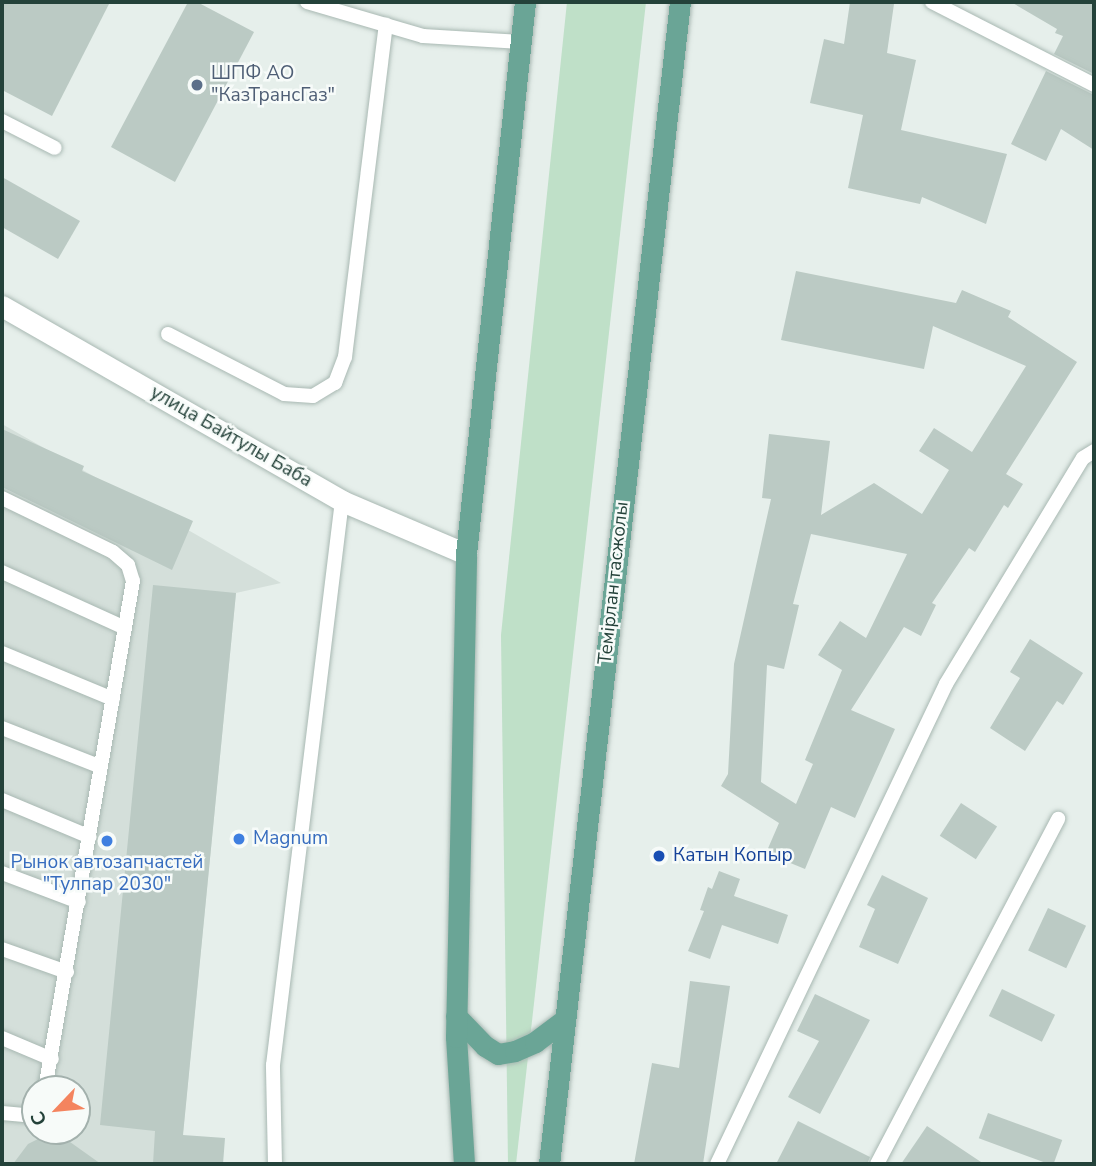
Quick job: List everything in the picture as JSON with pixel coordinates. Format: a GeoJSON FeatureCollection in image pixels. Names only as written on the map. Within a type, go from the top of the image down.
{"type":"FeatureCollection","features":[{"type":"Feature","properties":{"kind":"main road"},"geometry":{"type":"LineString","coordinates":[[464,1164],[456,1016],[466,554],[526,2]]}},
{"type":"Feature","properties":{"kind":"main road","name":"Темірлан тасжолы"},"geometry":{"type":"LineString","coordinates":[[549,1164],[680,2]]}},
{"type":"Feature","properties":{"kind":"main road"},"geometry":{"type":"LineString","coordinates":[[456,1016],[485,1046],[498,1054],[515,1051],[535,1042],[564,1020]]}},
{"type":"Feature","properties":{"kind":"street","name":"улица Байтулы Баба"},"geometry":{"type":"LineString","coordinates":[[2,306],[342,501],[466,554]]}},
{"type":"Feature","properties":{"kind":"lane"},"geometry":{"type":"LineString","coordinates":[[307,2],[423,36],[521,42]]}},
{"type":"Feature","properties":{"kind":"lane"},"geometry":{"type":"LineString","coordinates":[[932,2],[1094,85]]}},
{"type":"Feature","properties":{"kind":"lane"},"geometry":{"type":"LineString","coordinates":[[167,334],[284,394],[313,396],[335,383],[345,357],[386,25]]}},
{"type":"Feature","properties":{"kind":"lane"},"geometry":{"type":"LineString","coordinates":[[2,121],[55,148]]}},
{"type":"Feature","properties":{"kind":"lane"},"geometry":{"type":"LineString","coordinates":[[717,1164],[946,684],[1083,458],[1094,451]]}},
{"type":"Feature","properties":{"kind":"lane"},"geometry":{"type":"LineString","coordinates":[[2,498],[113,552],[128,565],[133,582],[48,1075]]}},
{"type":"Feature","properties":{"kind":"lane"},"geometry":{"type":"LineString","coordinates":[[275,1164],[273,1065],[342,501]]}},
{"type":"Feature","properties":{"kind":"lane"},"geometry":{"type":"LineString","coordinates":[[2,572],[125,628]]}},
{"type":"Feature","properties":{"kind":"lane"},"geometry":{"type":"LineString","coordinates":[[2,653],[113,699]]}},
{"type":"Feature","properties":{"kind":"lane"},"geometry":{"type":"LineString","coordinates":[[2,728],[102,768]]}},
{"type":"Feature","properties":{"kind":"lane"},"geometry":{"type":"LineString","coordinates":[[2,800],[90,837]]}},
{"type":"Feature","properties":{"kind":"lane"},"geometry":{"type":"LineString","coordinates":[[877,1164],[1058,819]]}},
{"type":"Feature","properties":{"kind":"lane"},"geometry":{"type":"LineString","coordinates":[[2,873],[79,902]]}},
{"type":"Feature","properties":{"kind":"lane"},"geometry":{"type":"LineString","coordinates":[[2,948],[67,972]]}},
{"type":"Feature","properties":{"kind":"lane"},"geometry":{"type":"LineString","coordinates":[[2,1038],[52,1059]]}},
{"type":"Feature","properties":{"kind":"lane"},"geometry":{"type":"LineString","coordinates":[[2,1114],[21,1115]]}},
{"type":"Feature","properties":{"kind":"shaded area","name":"Рынок автозапчастей \"Тулпар 2030\""},"geometry":{"type":"Polygon","coordinates":[[[2,424],[281,583],[236,593],[183,1133],[188,1164],[2,1164],[2,424]]]}},
{"type":"Feature","properties":{"kind":"green space"},"geometry":{"type":"Polygon","coordinates":[[[567,2],[646,2],[516,1164],[508,1164],[501,635],[567,2]]]}},
{"type":"Feature","properties":{"kind":"building"},"geometry":{"type":"Polygon","coordinates":[[[2,2],[110,2],[52,116],[2,90],[2,2]]]}},
{"type":"Feature","properties":{"kind":"building"},"geometry":{"type":"Polygon","coordinates":[[[188,2],[197,2],[254,32],[175,182],[111,147],[188,2]]]}},
{"type":"Feature","properties":{"kind":"building"},"geometry":{"type":"Polygon","coordinates":[[[850,2],[894,4],[887,53],[916,60],[901,130],[1007,154],[986,224],[922,197],[920,204],[848,188],[863,115],[810,103],[824,39],[844,44],[850,2]]]}},
{"type":"Feature","properties":{"kind":"building"},"geometry":{"type":"Polygon","coordinates":[[[1011,2],[1094,2],[1094,74],[1054,54],[1063,36],[1055,33],[1057,29],[1011,2]]]}},
{"type":"Feature","properties":{"kind":"building"},"geometry":{"type":"Polygon","coordinates":[[[1046,71],[1094,95],[1094,150],[1061,129],[1046,161],[1011,144],[1046,71]]]}},
{"type":"Feature","properties":{"kind":"building"},"geometry":{"type":"Polygon","coordinates":[[[2,177],[80,221],[58,259],[2,227],[2,177]]]}},
{"type":"Feature","properties":{"kind":"building"},"geometry":{"type":"Polygon","coordinates":[[[796,271],[956,303],[962,290],[1011,311],[1008,317],[1077,362],[1006,474],[1023,484],[1008,508],[1004,505],[975,552],[969,548],[932,603],[936,605],[921,636],[904,627],[851,710],[895,729],[855,818],[831,807],[805,869],[766,853],[779,823],[721,786],[728,774],[734,664],[771,499],[762,498],[769,434],[830,441],[821,515],[874,483],[922,514],[949,470],[919,451],[934,428],[972,452],[1026,366],[933,326],[924,369],[781,340],[796,271]],[[811,534],[793,604],[799,605],[784,669],[767,665],[761,782],[796,804],[813,764],[805,760],[842,670],[818,655],[840,621],[866,638],[907,554],[811,534]]]}},
{"type":"Feature","properties":{"kind":"building"},"geometry":{"type":"Polygon","coordinates":[[[2,429],[84,466],[82,471],[193,521],[172,570],[2,487],[2,429]]]}},
{"type":"Feature","properties":{"kind":"building"},"geometry":{"type":"Polygon","coordinates":[[[153,585],[236,593],[183,1135],[225,1138],[223,1164],[153,1164],[155,1131],[100,1125],[153,585]]]}},
{"type":"Feature","properties":{"kind":"building"},"geometry":{"type":"Polygon","coordinates":[[[1030,639],[1083,673],[1063,705],[1057,701],[1025,751],[990,728],[1020,678],[1010,672],[1030,639]]]}},
{"type":"Feature","properties":{"kind":"building"},"geometry":{"type":"Polygon","coordinates":[[[961,803],[997,826],[976,859],[940,836],[961,803]]]}},
{"type":"Feature","properties":{"kind":"building"},"geometry":{"type":"Polygon","coordinates":[[[719,871],[740,879],[734,896],[788,915],[778,944],[722,925],[710,959],[688,951],[704,911],[700,910],[708,887],[712,889],[719,871]]]}},
{"type":"Feature","properties":{"kind":"building"},"geometry":{"type":"Polygon","coordinates":[[[882,875],[928,898],[898,964],[859,947],[875,909],[867,905],[882,875]]]}},
{"type":"Feature","properties":{"kind":"building"},"geometry":{"type":"Polygon","coordinates":[[[1048,908],[1086,926],[1066,968],[1028,951],[1048,908]]]}},
{"type":"Feature","properties":{"kind":"building"},"geometry":{"type":"Polygon","coordinates":[[[690,981],[730,986],[703,1164],[634,1164],[652,1063],[679,1068],[690,981]]]}},
{"type":"Feature","properties":{"kind":"building"},"geometry":{"type":"Polygon","coordinates":[[[1002,989],[1055,1015],[1042,1042],[989,1016],[1002,989]]]}},
{"type":"Feature","properties":{"kind":"building"},"geometry":{"type":"Polygon","coordinates":[[[815,994],[870,1020],[820,1114],[788,1097],[819,1041],[797,1031],[815,994]]]}},
{"type":"Feature","properties":{"kind":"building"},"geometry":{"type":"Polygon","coordinates":[[[988,1113],[1062,1140],[1054,1164],[1049,1164],[979,1138],[988,1113]]]}},
{"type":"Feature","properties":{"kind":"building"},"geometry":{"type":"Polygon","coordinates":[[[798,1121],[870,1157],[867,1164],[776,1164],[798,1121]]]}},
{"type":"Feature","properties":{"kind":"building"},"geometry":{"type":"Polygon","coordinates":[[[927,1126],[984,1164],[901,1164],[927,1126]]]}},
{"type":"Feature","properties":{"kind":"building"},"geometry":{"type":"Polygon","coordinates":[[[27,1145],[74,1145],[101,1164],[13,1164],[27,1145]]]}},
{"type":"Feature","properties":{"kind":"place","name":"ШПФ АО \"КазТрансГаз\""},"geometry":{"type":"Point","coordinates":[197,85]}},
{"type":"Feature","properties":{"kind":"place","name":"Magnum"},"geometry":{"type":"Point","coordinates":[239,839]}},
{"type":"Feature","properties":{"kind":"place","name":"Рынок автозапчастей \"Тулпар 2030\""},"geometry":{"type":"Point","coordinates":[107,841]}},
{"type":"Feature","properties":{"kind":"place","name":"Катын Копыр"},"geometry":{"type":"Point","coordinates":[659,856]}}]}
